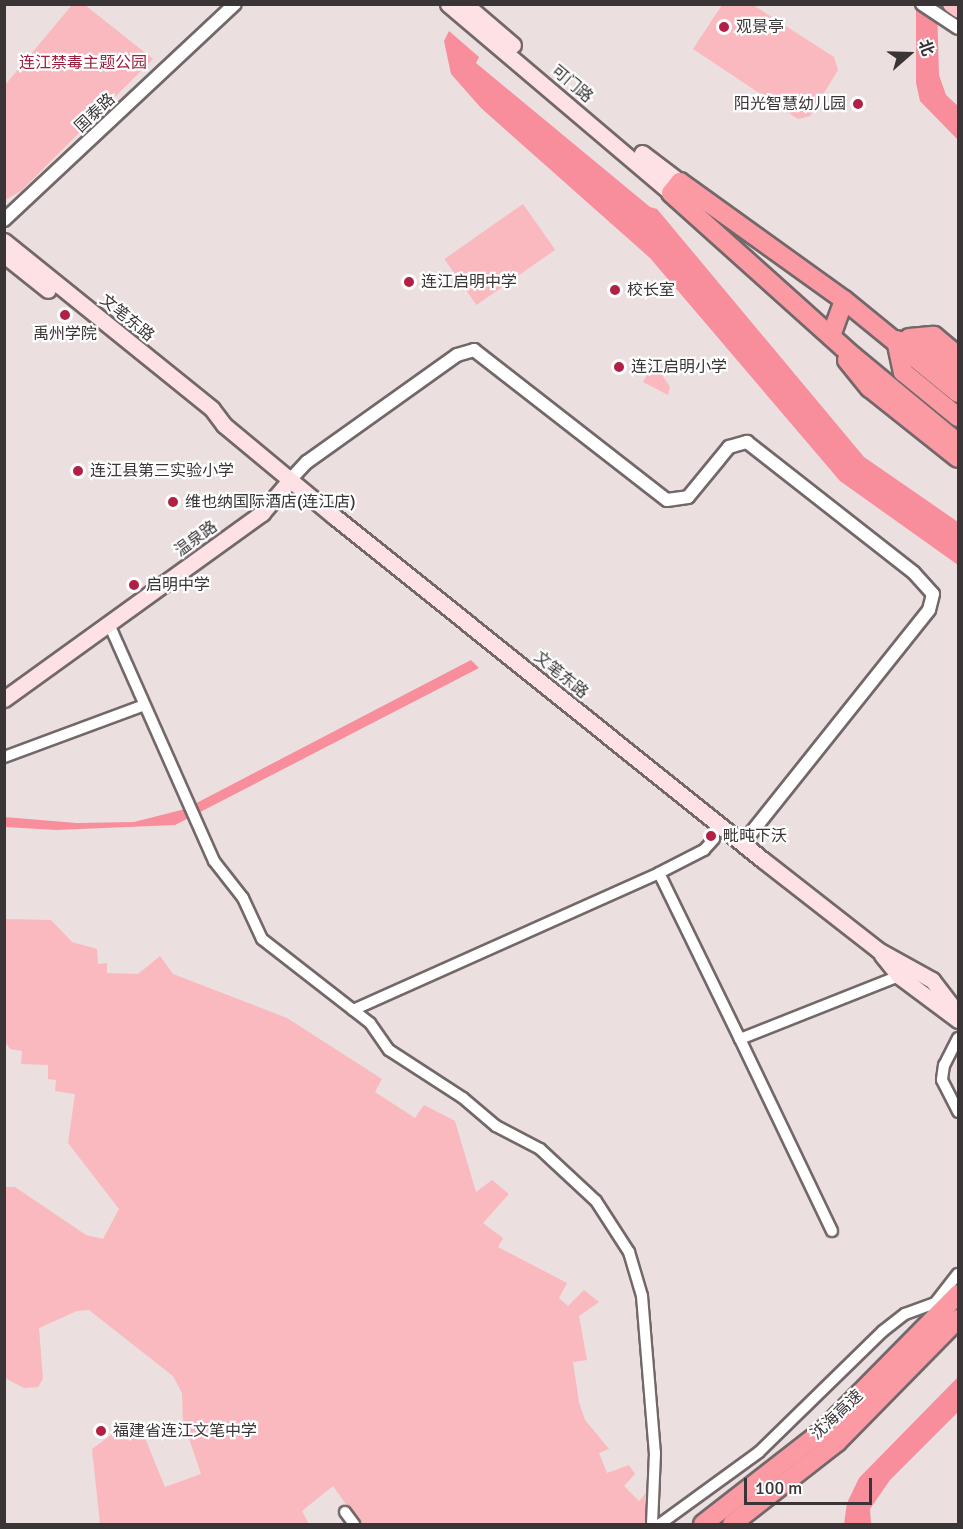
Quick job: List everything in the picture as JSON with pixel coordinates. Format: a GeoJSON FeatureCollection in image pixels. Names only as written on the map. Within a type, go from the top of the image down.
{"type":"FeatureCollection","features":[{"type":"Feature","properties":{"kind":"highway"},"geometry":{"type":"LineString","coordinates":[[676,187],[844,300],[896,340],[958,393]]}},
{"type":"Feature","properties":{"kind":"highway"},"geometry":{"type":"LineString","coordinates":[[676,187],[831,336],[958,443]]}},
{"type":"Feature","properties":{"kind":"highway"},"geometry":{"type":"LineString","coordinates":[[831,336],[844,300]]}},
{"type":"Feature","properties":{"kind":"highway"},"geometry":{"type":"LineString","coordinates":[[831,336],[861,348],[958,429]]}},
{"type":"Feature","properties":{"kind":"highway"},"geometry":{"type":"LineString","coordinates":[[831,336],[859,353],[958,436]]}},
{"type":"Feature","properties":{"kind":"highway"},"geometry":{"type":"LineString","coordinates":[[831,336],[854,364],[958,450]]}},
{"type":"Feature","properties":{"kind":"highway"},"geometry":{"type":"LineString","coordinates":[[831,336],[870,388],[958,458]]}},
{"type":"Feature","properties":{"kind":"highway"},"geometry":{"type":"LineString","coordinates":[[896,340],[934,336],[958,356]]}},
{"type":"Feature","properties":{"kind":"highway"},"geometry":{"type":"LineString","coordinates":[[896,340],[930,341],[958,365]]}},
{"type":"Feature","properties":{"kind":"highway"},"geometry":{"type":"LineString","coordinates":[[896,340],[926,347],[958,375]]}},
{"type":"Feature","properties":{"kind":"highway"},"geometry":{"type":"LineString","coordinates":[[896,340],[921,352],[958,384]]}},
{"type":"Feature","properties":{"kind":"highway"},"geometry":{"type":"LineString","coordinates":[[896,340],[911,362],[958,402]]}},
{"type":"Feature","properties":{"kind":"highway"},"geometry":{"type":"LineString","coordinates":[[896,340],[907,367],[958,410]]}},
{"type":"Feature","properties":{"kind":"highway"},"geometry":{"type":"LineString","coordinates":[[896,340],[903,372],[958,417]]}},
{"type":"Feature","properties":{"kind":"highway","name":"沈海高速"},"geometry":{"type":"LineString","coordinates":[[732,1524],[837,1442],[925,1340],[958,1293]]}},
{"type":"Feature","properties":{"kind":"highway","name":"沈海高速"},"geometry":{"type":"LineString","coordinates":[[703,1524],[825,1429],[925,1340],[958,1319]]}},
{"type":"Feature","properties":{"kind":"main road","name":"可门路"},"geometry":{"type":"LineString","coordinates":[[448,4],[676,187]]}},
{"type":"Feature","properties":{"kind":"main road","name":"可门路"},"geometry":{"type":"LineString","coordinates":[[465,4],[676,187]]}},
{"type":"Feature","properties":{"kind":"main road"},"geometry":{"type":"LineString","coordinates":[[946,10],[958,9]]}},
{"type":"Feature","properties":{"kind":"main road","name":"文笔东路"},"geometry":{"type":"LineString","coordinates":[[4,241],[212,409],[224,425],[290,480],[743,843],[878,950],[926,975],[958,1014]]}},
{"type":"Feature","properties":{"kind":"main road","name":"文笔东路"},"geometry":{"type":"LineString","coordinates":[[4,255],[205,417],[224,425]]}},
{"type":"Feature","properties":{"kind":"main road","name":"温泉路"},"geometry":{"type":"LineString","coordinates":[[4,699],[262,513],[290,480]]}},
{"type":"Feature","properties":{"kind":"main road","name":"温泉路"},"geometry":{"type":"LineString","coordinates":[[4,688],[290,480]]}},
{"type":"Feature","properties":{"kind":"main road","name":"文笔东路"},"geometry":{"type":"LineString","coordinates":[[878,950],[899,976],[958,1020]]}},
{"type":"Feature","properties":{"kind":"street","name":"国泰路"},"geometry":{"type":"LineString","coordinates":[[4,220],[235,4]]}},
{"type":"Feature","properties":{"kind":"street"},"geometry":{"type":"LineString","coordinates":[[922,4],[946,10],[958,28]]}},
{"type":"Feature","properties":{"kind":"street"},"geometry":{"type":"LineString","coordinates":[[290,480],[307,462],[457,355],[474,350],[664,498],[676,502],[688,497],[729,447],[747,442],[914,573],[933,594],[929,610],[743,843]]}},
{"type":"Feature","properties":{"kind":"street"},"geometry":{"type":"LineString","coordinates":[[109,624],[142,706],[214,861],[243,898],[262,939],[370,1023],[389,1050],[463,1098],[496,1126],[540,1149],[596,1201],[629,1252],[642,1296],[656,1453],[652,1524]]}},
{"type":"Feature","properties":{"kind":"street"},"geometry":{"type":"LineString","coordinates":[[4,757],[142,706]]}},
{"type":"Feature","properties":{"kind":"street"},"geometry":{"type":"LineString","coordinates":[[353,1010],[659,873],[704,850],[714,839]]}},
{"type":"Feature","properties":{"kind":"street"},"geometry":{"type":"LineString","coordinates":[[659,873],[832,1231]]}},
{"type":"Feature","properties":{"kind":"street"},"geometry":{"type":"LineString","coordinates":[[740,1039],[899,976]]}},
{"type":"Feature","properties":{"kind":"street"},"geometry":{"type":"LineString","coordinates":[[958,1038],[944,1065],[942,1080],[958,1112]]}},
{"type":"Feature","properties":{"kind":"street"},"geometry":{"type":"LineString","coordinates":[[660,1524],[759,1452],[883,1331],[905,1314],[935,1303],[958,1274]]}},
{"type":"Feature","properties":{"kind":"street"},"geometry":{"type":"LineString","coordinates":[[345,1512],[354,1524]]}},
{"type":"Feature","properties":{"kind":"green space","name":"连江禁毒主题公园"},"geometry":{"type":"Polygon","coordinates":[[[72,5],[85,5],[153,59],[21,191],[5,200],[5,85],[72,5]]]}},
{"type":"Feature","properties":{"kind":"green space"},"geometry":{"type":"Polygon","coordinates":[[[722,5],[753,5],[834,57],[838,70],[810,116],[798,119],[693,49],[722,5]]]}},
{"type":"Feature","properties":{"kind":"green space"},"geometry":{"type":"Polygon","coordinates":[[[523,204],[555,250],[476,305],[444,259],[523,204]]]}},
{"type":"Feature","properties":{"kind":"green space"},"geometry":{"type":"Polygon","coordinates":[[[651,368],[658,369],[670,387],[668,395],[643,382],[651,368]]]}},
{"type":"Feature","properties":{"kind":"green space"},"geometry":{"type":"Polygon","coordinates":[[[5,919],[51,920],[72,942],[97,949],[98,964],[107,963],[107,973],[138,974],[160,956],[173,974],[287,1018],[382,1079],[375,1092],[415,1118],[424,1105],[455,1121],[476,1192],[492,1180],[509,1194],[483,1223],[503,1238],[498,1247],[567,1283],[559,1298],[568,1306],[584,1290],[599,1302],[579,1316],[587,1360],[573,1362],[579,1402],[585,1420],[609,1449],[599,1453],[607,1473],[629,1465],[635,1474],[624,1486],[639,1501],[652,1486],[659,1515],[664,1519],[655,1524],[360,1524],[333,1486],[302,1511],[309,1524],[100,1524],[92,1449],[111,1435],[145,1438],[165,1487],[201,1474],[183,1421],[182,1393],[173,1376],[89,1310],[77,1311],[39,1328],[43,1379],[38,1387],[24,1388],[5,1378],[5,1187],[15,1187],[86,1235],[103,1239],[119,1209],[68,1143],[75,1094],[55,1091],[56,1080],[48,1079],[48,1065],[21,1064],[22,1051],[10,1049],[5,1042],[5,919]]]}},
{"type":"Feature","properties":{"kind":"shaded area"},"geometry":{"type":"Polygon","coordinates":[[[916,5],[937,5],[939,75],[946,95],[958,106],[958,140],[920,101],[916,83],[916,5]]]}},
{"type":"Feature","properties":{"kind":"shaded area"},"geometry":{"type":"Polygon","coordinates":[[[449,31],[479,57],[476,63],[650,207],[657,209],[864,457],[958,522],[958,565],[840,481],[650,258],[481,108],[451,74],[444,41],[449,31]]]}},
{"type":"Feature","properties":{"kind":"shaded area"},"geometry":{"type":"Polygon","coordinates":[[[471,660],[479,668],[175,825],[56,830],[5,827],[4,817],[77,823],[134,822],[185,809],[471,660]]]}},
{"type":"Feature","properties":{"kind":"shaded area"},"geometry":{"type":"Polygon","coordinates":[[[958,1377],[958,1412],[890,1480],[870,1509],[871,1524],[844,1524],[847,1503],[859,1478],[958,1377]]]}},
{"type":"Feature","properties":{"kind":"place","name":"观景亭"},"geometry":{"type":"Point","coordinates":[724,27]}},
{"type":"Feature","properties":{"kind":"place","name":"阳光智慧幼儿园"},"geometry":{"type":"Point","coordinates":[858,104]}},
{"type":"Feature","properties":{"kind":"place","name":"连江启明中学"},"geometry":{"type":"Point","coordinates":[409,282]}},
{"type":"Feature","properties":{"kind":"place","name":"校长室"},"geometry":{"type":"Point","coordinates":[615,290]}},
{"type":"Feature","properties":{"kind":"place","name":"禹州学院"},"geometry":{"type":"Point","coordinates":[65,315]}},
{"type":"Feature","properties":{"kind":"place","name":"连江启明小学"},"geometry":{"type":"Point","coordinates":[619,367]}},
{"type":"Feature","properties":{"kind":"place","name":"连江县第三实验小学"},"geometry":{"type":"Point","coordinates":[78,471]}},
{"type":"Feature","properties":{"kind":"place","name":"维也纳国际酒店(连江店)"},"geometry":{"type":"Point","coordinates":[173,502]}},
{"type":"Feature","properties":{"kind":"place","name":"启明中学"},"geometry":{"type":"Point","coordinates":[134,585]}},
{"type":"Feature","properties":{"kind":"place","name":"毗旽下沃"},"geometry":{"type":"Point","coordinates":[711,836]}},
{"type":"Feature","properties":{"kind":"place","name":"福建省连江文笔中学"},"geometry":{"type":"Point","coordinates":[101,1431]}}]}
